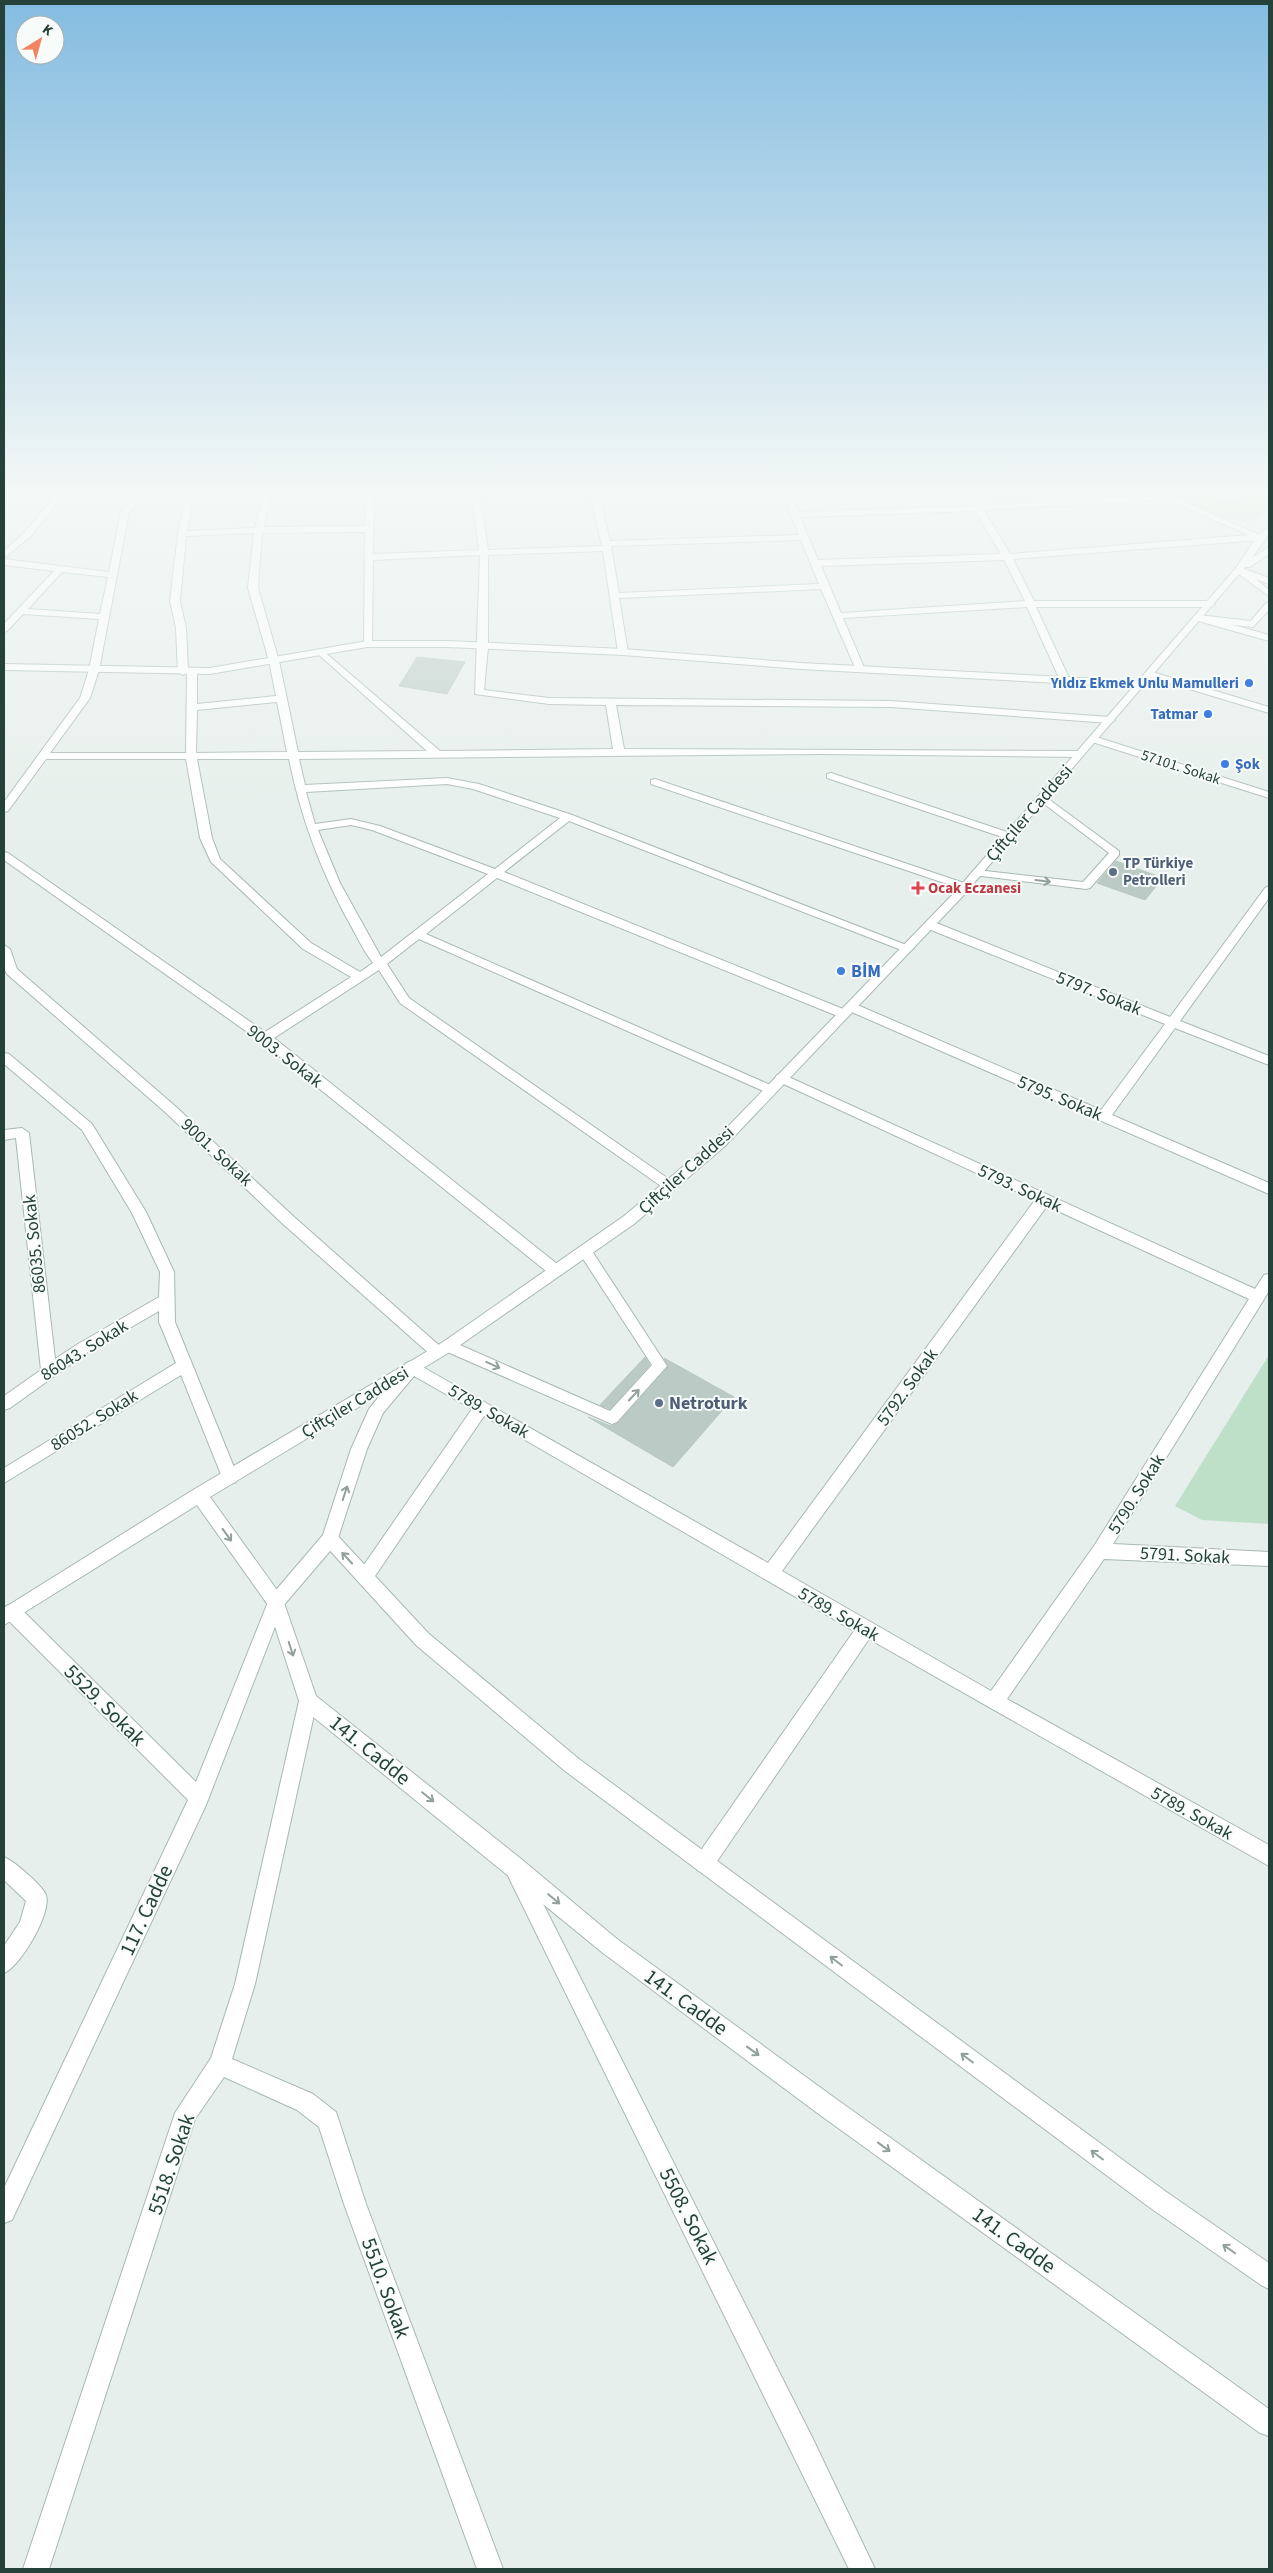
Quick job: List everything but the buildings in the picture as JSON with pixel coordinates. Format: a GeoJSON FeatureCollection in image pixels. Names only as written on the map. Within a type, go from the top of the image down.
{"type":"FeatureCollection","features":[{"type":"Feature","properties":{"kind":"street"},"geometry":{"type":"LineString","coordinates":[[4,808],[85,698],[94,670],[107,609]]}},
{"type":"Feature","properties":{"kind":"street"},"geometry":{"type":"LineString","coordinates":[[177,609],[192,707],[192,757],[206,838],[215,860],[307,946],[360,977]]}},
{"type":"Feature","properties":{"kind":"street"},"geometry":{"type":"LineString","coordinates":[[259,609],[274,661],[300,789],[311,828],[334,884],[371,952],[396,984],[404,1000],[668,1186]]}},
{"type":"Feature","properties":{"kind":"street"},"geometry":{"type":"LineString","coordinates":[[367,644],[368,609]]}},
{"type":"Feature","properties":{"kind":"street"},"geometry":{"type":"LineString","coordinates":[[483,609],[483,647],[479,692],[492,695],[549,701],[610,700],[891,704],[1110,720]]}},
{"type":"Feature","properties":{"kind":"street"},"geometry":{"type":"LineString","coordinates":[[615,609],[623,652]]}},
{"type":"Feature","properties":{"kind":"street"},"geometry":{"type":"LineString","coordinates":[[835,609],[860,670]]}},
{"type":"Feature","properties":{"kind":"street"},"geometry":{"type":"LineString","coordinates":[[838,616],[948,609]]}},
{"type":"Feature","properties":{"kind":"street"},"geometry":{"type":"LineString","coordinates":[[1031,609],[1065,680]]}},
{"type":"Feature","properties":{"kind":"street","name":"Çiftçiler Caddesi"},"geometry":{"type":"LineString","coordinates":[[8,1614],[199,1495],[443,1349],[629,1220],[720,1142],[966,887],[1206,609]]}},
{"type":"Feature","properties":{"kind":"street"},"geometry":{"type":"LineString","coordinates":[[4,629],[21,611],[105,617]]}},
{"type":"Feature","properties":{"kind":"street"},"geometry":{"type":"LineString","coordinates":[[1198,618],[1269,638]]}},
{"type":"Feature","properties":{"kind":"street"},"geometry":{"type":"LineString","coordinates":[[4,667],[210,671],[367,644],[447,644],[623,652],[860,670],[1065,680],[1145,679],[1269,710]]}},
{"type":"Feature","properties":{"kind":"street"},"geometry":{"type":"LineString","coordinates":[[321,652],[436,753]]}},
{"type":"Feature","properties":{"kind":"street"},"geometry":{"type":"LineString","coordinates":[[192,707],[282,699]]}},
{"type":"Feature","properties":{"kind":"street"},"geometry":{"type":"LineString","coordinates":[[610,700],[619,751]]}},
{"type":"Feature","properties":{"kind":"street","name":"57101. Sokak"},"geometry":{"type":"LineString","coordinates":[[1093,739],[1269,795]]}},
{"type":"Feature","properties":{"kind":"street"},"geometry":{"type":"LineString","coordinates":[[43,756],[192,757],[294,754],[904,750],[1080,754]]}},
{"type":"Feature","properties":{"kind":"street"},"geometry":{"type":"LineString","coordinates":[[831,776],[1009,836]]}},
{"type":"Feature","properties":{"kind":"street"},"geometry":{"type":"LineString","coordinates":[[300,789],[447,781],[475,786],[568,817],[908,948]]}},
{"type":"Feature","properties":{"kind":"street"},"geometry":{"type":"LineString","coordinates":[[655,782],[966,887]]}},
{"type":"Feature","properties":{"kind":"street"},"geometry":{"type":"LineString","coordinates":[[265,1038],[380,964],[498,874],[568,817]]}},
{"type":"Feature","properties":{"kind":"street","name":"5795. Sokak"},"geometry":{"type":"LineString","coordinates":[[311,828],[351,822],[376,828],[847,1010],[1104,1116],[1269,1188]]}},
{"type":"Feature","properties":{"kind":"street","name":"9003. Sokak"},"geometry":{"type":"LineString","coordinates":[[4,855],[265,1038],[556,1271]]}},
{"type":"Feature","properties":{"kind":"street"},"geometry":{"type":"LineString","coordinates":[[1104,1116],[1269,890]]}},
{"type":"Feature","properties":{"kind":"street","name":"5797. Sokak"},"geometry":{"type":"LineString","coordinates":[[930,925],[1269,1061]]}},
{"type":"Feature","properties":{"kind":"street"},"geometry":{"type":"LineString","coordinates":[[419,935],[770,1090]]}},
{"type":"Feature","properties":{"kind":"street","name":"9001. Sokak"},"geometry":{"type":"LineString","coordinates":[[4,949],[11,970],[170,1108],[288,1220],[443,1349]]}},
{"type":"Feature","properties":{"kind":"street"},"geometry":{"type":"LineString","coordinates":[[4,1056],[87,1127],[139,1212],[166,1272],[168,1322],[230,1477]]}},
{"type":"Feature","properties":{"kind":"street","name":"5793. Sokak"},"geometry":{"type":"LineString","coordinates":[[782,1078],[1043,1200],[1258,1296]]}},
{"type":"Feature","properties":{"kind":"street","name":"86035. Sokak"},"geometry":{"type":"LineString","coordinates":[[4,1135],[22,1133],[48,1372]]}},
{"type":"Feature","properties":{"kind":"street","name":"5792. Sokak"},"geometry":{"type":"LineString","coordinates":[[770,1574],[1043,1200]]}},
{"type":"Feature","properties":{"kind":"street","name":"5790. Sokak"},"geometry":{"type":"LineString","coordinates":[[994,1702],[1100,1551],[1269,1279]]}},
{"type":"Feature","properties":{"kind":"street","name":"86043. Sokak"},"geometry":{"type":"LineString","coordinates":[[4,1404],[83,1348],[166,1300]]}},
{"type":"Feature","properties":{"kind":"street","name":"86052. Sokak"},"geometry":{"type":"LineString","coordinates":[[4,1476],[185,1365]]}},
{"type":"Feature","properties":{"kind":"street"},"geometry":{"type":"LineString","coordinates":[[412,1367],[377,1409],[359,1449],[330,1539],[422,1639],[572,1765],[1158,2199],[1269,2277]]}},
{"type":"Feature","properties":{"kind":"street","name":"5789. Sokak"},"geometry":{"type":"LineString","coordinates":[[412,1367],[866,1629],[1269,1856]]}},
{"type":"Feature","properties":{"kind":"street"},"geometry":{"type":"LineString","coordinates":[[365,1577],[482,1407]]}},
{"type":"Feature","properties":{"kind":"street"},"geometry":{"type":"LineString","coordinates":[[199,1495],[276,1602],[308,1701]]}},
{"type":"Feature","properties":{"kind":"street","name":"117. Cadde"},"geometry":{"type":"LineString","coordinates":[[4,2212],[199,1798],[276,1602],[330,1539]]}},
{"type":"Feature","properties":{"kind":"street","name":"5791. Sokak"},"geometry":{"type":"LineString","coordinates":[[1100,1551],[1269,1559]]}},
{"type":"Feature","properties":{"kind":"street","name":"5529. Sokak"},"geometry":{"type":"LineString","coordinates":[[8,1614],[199,1798]]}},
{"type":"Feature","properties":{"kind":"street"},"geometry":{"type":"LineString","coordinates":[[704,1863],[866,1629]]}},
{"type":"Feature","properties":{"kind":"street","name":"141. Cadde"},"geometry":{"type":"LineString","coordinates":[[308,1701],[513,1865],[610,1946],[824,2104],[1269,2424]]}},
{"type":"Feature","properties":{"kind":"street","name":"5518. Sokak"},"geometry":{"type":"LineString","coordinates":[[36,2569],[186,2113],[220,2064],[245,1984],[308,1701]]}},
{"type":"Feature","properties":{"kind":"street","name":"5508. Sokak"},"geometry":{"type":"LineString","coordinates":[[513,1865],[800,2440],[862,2569]]}},
{"type":"Feature","properties":{"kind":"street"},"geometry":{"type":"LineString","coordinates":[[4,1866],[37,1898],[29,1927],[4,1963]]}},
{"type":"Feature","properties":{"kind":"street","name":"5510. Sokak"},"geometry":{"type":"LineString","coordinates":[[220,2064],[305,2102],[328,2120],[358,2214],[490,2569]]}},
{"type":"Feature","properties":{"kind":"lane"},"geometry":{"type":"LineString","coordinates":[[1198,618],[1253,624],[1266,609]]}},
{"type":"Feature","properties":{"kind":"lane"},"geometry":{"type":"LineString","coordinates":[[977,873],[1086,886],[1115,853],[1043,798]]}},
{"type":"Feature","properties":{"kind":"lane"},"geometry":{"type":"LineString","coordinates":[[443,1349],[612,1418],[660,1366],[585,1251]]}},
{"type":"Feature","properties":{"kind":"green space"},"geometry":{"type":"Polygon","coordinates":[[[1269,1355],[1269,1524],[1202,1520],[1175,1506],[1269,1355]]]}},
{"type":"Feature","properties":{"kind":"place","name":"Yıldız Ekmek Unlu Mamulleri"},"geometry":{"type":"Point","coordinates":[1249,683]}},
{"type":"Feature","properties":{"kind":"place","name":"Tatmar"},"geometry":{"type":"Point","coordinates":[1208,714]}},
{"type":"Feature","properties":{"kind":"place","name":"Şok"},"geometry":{"type":"Point","coordinates":[1225,764]}},
{"type":"Feature","properties":{"kind":"place","name":"TP Türkiye Petrolleri"},"geometry":{"type":"Point","coordinates":[1113,872]}},
{"type":"Feature","properties":{"kind":"place","name":"Ocak Eczanesi"},"geometry":{"type":"Point","coordinates":[918,888]}},
{"type":"Feature","properties":{"kind":"place","name":"BİM"},"geometry":{"type":"Point","coordinates":[841,971]}},
{"type":"Feature","properties":{"kind":"place","name":"Netroturk"},"geometry":{"type":"Point","coordinates":[659,1403]}}]}
